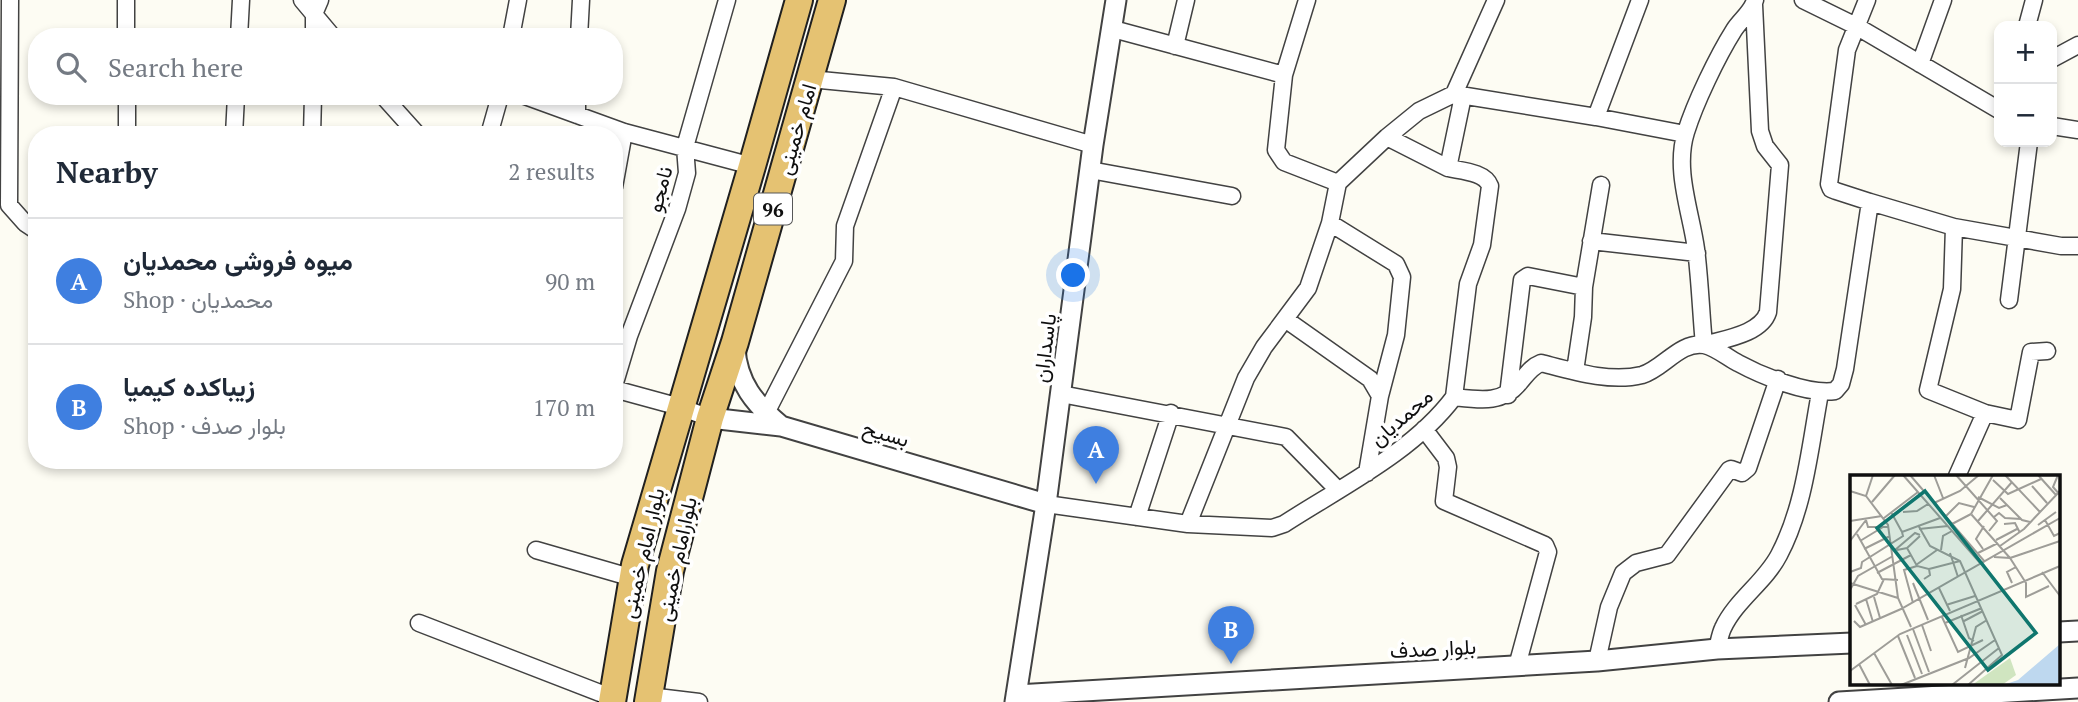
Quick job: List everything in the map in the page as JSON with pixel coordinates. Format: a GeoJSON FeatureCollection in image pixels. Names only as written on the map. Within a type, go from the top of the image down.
{"type":"FeatureCollection","features":[{"type":"Feature","properties":{"kind":"highway","name":"امام خمینی"},"geometry":{"type":"LineString","coordinates":[[680,407],[703,336],[799,0]]}},
{"type":"Feature","properties":{"kind":"highway","name":"امام خمینی"},"geometry":{"type":"LineString","coordinates":[[710,418],[832,0]]}},
{"type":"Feature","properties":{"kind":"highway","name":"بلوار امام خمینی"},"geometry":{"type":"LineString","coordinates":[[612,700],[633,578],[680,407]]}},
{"type":"Feature","properties":{"kind":"highway","name":"بلوارامام خمینی"},"geometry":{"type":"LineString","coordinates":[[649,699],[670,571],[710,418]]}},
{"type":"Feature","properties":{"kind":"street"},"geometry":{"type":"LineString","coordinates":[[10,0],[9,205],[28,225]]}},
{"type":"Feature","properties":{"kind":"street"},"geometry":{"type":"LineString","coordinates":[[126,0],[127,28]]}},
{"type":"Feature","properties":{"kind":"street"},"geometry":{"type":"LineString","coordinates":[[239,28],[241,0]]}},
{"type":"Feature","properties":{"kind":"street"},"geometry":{"type":"LineString","coordinates":[[303,0],[317,7],[328,28]]}},
{"type":"Feature","properties":{"kind":"street"},"geometry":{"type":"LineString","coordinates":[[513,28],[518,0]]}},
{"type":"Feature","properties":{"kind":"street"},"geometry":{"type":"LineString","coordinates":[[579,28],[581,0]]}},
{"type":"Feature","properties":{"kind":"street","name":"نامجو"},"geometry":{"type":"LineString","coordinates":[[623,356],[677,209],[687,173],[685,147],[727,0]]}},
{"type":"Feature","properties":{"kind":"street","name":"پاسداران"},"geometry":{"type":"LineString","coordinates":[[1016,698],[1046,504],[1093,145],[1116,0]]}},
{"type":"Feature","properties":{"kind":"street"},"geometry":{"type":"LineString","coordinates":[[1175,46],[1186,0]]}},
{"type":"Feature","properties":{"kind":"street"},"geometry":{"type":"LineString","coordinates":[[1307,0],[1284,75],[1276,150],[1284,162],[1338,183]]}},
{"type":"Feature","properties":{"kind":"street"},"geometry":{"type":"LineString","coordinates":[[1448,168],[1458,95],[1496,0]]}},
{"type":"Feature","properties":{"kind":"street"},"geometry":{"type":"LineString","coordinates":[[1596,117],[1640,0]]}},
{"type":"Feature","properties":{"kind":"street"},"geometry":{"type":"LineString","coordinates":[[1803,0],[1856,26],[1994,107]]}},
{"type":"Feature","properties":{"kind":"street"},"geometry":{"type":"LineString","coordinates":[[1867,0],[1847,50],[1829,184],[1831,188],[1954,227],[2061,246],[2078,246]]}},
{"type":"Feature","properties":{"kind":"street"},"geometry":{"type":"LineString","coordinates":[[1920,64],[1943,0]]}},
{"type":"Feature","properties":{"kind":"street"},"geometry":{"type":"LineString","coordinates":[[2028,21],[2034,0]]}},
{"type":"Feature","properties":{"kind":"street"},"geometry":{"type":"LineString","coordinates":[[1704,345],[1697,253],[1685,198],[1685,134],[1718,57],[1754,2]]}},
{"type":"Feature","properties":{"kind":"street"},"geometry":{"type":"LineString","coordinates":[[1508,395],[1534,366],[1541,363],[1619,378],[1644,374],[1685,348],[1704,345],[1752,329],[1766,319],[1780,165],[1765,146],[1760,131],[1754,2]]}},
{"type":"Feature","properties":{"kind":"street"},"geometry":{"type":"LineString","coordinates":[[314,28],[317,7]]}},
{"type":"Feature","properties":{"kind":"street"},"geometry":{"type":"LineString","coordinates":[[1113,29],[1284,75]]}},
{"type":"Feature","properties":{"kind":"street"},"geometry":{"type":"LineString","coordinates":[[2057,56],[2078,45]]}},
{"type":"Feature","properties":{"kind":"street"},"geometry":{"type":"LineString","coordinates":[[810,79],[894,87],[1093,145]]}},
{"type":"Feature","properties":{"kind":"street"},"geometry":{"type":"LineString","coordinates":[[734,342],[736,366],[747,389],[773,420],[844,261],[845,226],[894,87]]}},
{"type":"Feature","properties":{"kind":"street"},"geometry":{"type":"LineString","coordinates":[[1188,524],[1246,378],[1264,347],[1308,288],[1330,223],[1338,183],[1419,111],[1458,95],[1685,134]]}},
{"type":"Feature","properties":{"kind":"street"},"geometry":{"type":"LineString","coordinates":[[127,105],[127,126]]}},
{"type":"Feature","properties":{"kind":"street"},"geometry":{"type":"LineString","coordinates":[[234,126],[236,105]]}},
{"type":"Feature","properties":{"kind":"street"},"geometry":{"type":"LineString","coordinates":[[313,105],[313,126]]}},
{"type":"Feature","properties":{"kind":"street"},"geometry":{"type":"LineString","coordinates":[[391,105],[410,126]]}},
{"type":"Feature","properties":{"kind":"street"},"geometry":{"type":"LineString","coordinates":[[492,126],[497,105]]}},
{"type":"Feature","properties":{"kind":"street"},"geometry":{"type":"LineString","coordinates":[[550,105],[607,126]]}},
{"type":"Feature","properties":{"kind":"street"},"geometry":{"type":"LineString","coordinates":[[577,105],[577,115]]}},
{"type":"Feature","properties":{"kind":"street"},"geometry":{"type":"LineString","coordinates":[[2057,127],[2078,130]]}},
{"type":"Feature","properties":{"kind":"street"},"geometry":{"type":"LineString","coordinates":[[623,138],[624,132],[752,166]]}},
{"type":"Feature","properties":{"kind":"street"},"geometry":{"type":"LineString","coordinates":[[1387,137],[1448,168],[1482,176],[1488,180],[1490,186],[1482,245],[1468,284],[1454,397]]}},
{"type":"Feature","properties":{"kind":"street"},"geometry":{"type":"LineString","coordinates":[[2009,300],[2028,147]]}},
{"type":"Feature","properties":{"kind":"street"},"geometry":{"type":"LineString","coordinates":[[1090,170],[1232,195]]}},
{"type":"Feature","properties":{"kind":"street"},"geometry":{"type":"LineString","coordinates":[[1575,371],[1583,317],[1584,287],[1601,185]]}},
{"type":"Feature","properties":{"kind":"street"},"geometry":{"type":"LineString","coordinates":[[1704,345],[1747,368],[1778,379],[1821,393],[1835,391],[1841,384],[1871,202]]}},
{"type":"Feature","properties":{"kind":"street"},"geometry":{"type":"LineString","coordinates":[[1330,223],[1396,264],[1401,270],[1396,335],[1380,396],[1367,472]]}},
{"type":"Feature","properties":{"kind":"street"},"geometry":{"type":"LineString","coordinates":[[1954,227],[1952,289],[1928,390],[1934,395],[1985,413],[2018,420],[2031,352],[2047,351]]}},
{"type":"Feature","properties":{"kind":"street"},"geometry":{"type":"LineString","coordinates":[[1591,242],[1697,253]]}},
{"type":"Feature","properties":{"kind":"street"},"geometry":{"type":"LineString","coordinates":[[1508,395],[1522,280],[1528,276],[1584,287]]}},
{"type":"Feature","properties":{"kind":"street"},"geometry":{"type":"LineString","coordinates":[[1285,319],[1370,379],[1380,396]]}},
{"type":"Feature","properties":{"kind":"street"},"geometry":{"type":"LineString","coordinates":[[1597,661],[1609,607],[1623,573],[1636,563],[1667,555],[1729,470],[1742,473],[1748,468],[1778,379]]}},
{"type":"Feature","properties":{"kind":"street"},"geometry":{"type":"LineString","coordinates":[[623,390],[710,418]]}},
{"type":"Feature","properties":{"kind":"street"},"geometry":{"type":"LineString","coordinates":[[1717,649],[1723,628],[1742,601],[1770,571],[1796,515],[1821,393]]}},
{"type":"Feature","properties":{"kind":"street"},"geometry":{"type":"LineString","coordinates":[[1061,394],[1286,437],[1293,441],[1338,489]]}},
{"type":"Feature","properties":{"kind":"street","name":"محمدیان"},"geometry":{"type":"LineString","coordinates":[[1046,504],[1188,524],[1272,528],[1284,524],[1367,472],[1424,429],[1454,397],[1497,400],[1508,395]]}},
{"type":"Feature","properties":{"kind":"street"},"geometry":{"type":"LineString","coordinates":[[1957,475],[1985,413]]}},
{"type":"Feature","properties":{"kind":"street"},"geometry":{"type":"LineString","coordinates":[[1137,517],[1171,414]]}},
{"type":"Feature","properties":{"kind":"street","name":"بسیح"},"geometry":{"type":"LineString","coordinates":[[710,418],[773,420],[1046,504]]}},
{"type":"Feature","properties":{"kind":"street"},"geometry":{"type":"LineString","coordinates":[[1424,429],[1446,458],[1448,467],[1444,501],[1545,545],[1548,552],[1517,666]]}},
{"type":"Feature","properties":{"kind":"street"},"geometry":{"type":"LineString","coordinates":[[536,550],[633,578]]}},
{"type":"Feature","properties":{"kind":"street"},"geometry":{"type":"LineString","coordinates":[[419,623],[612,700]]}},
{"type":"Feature","properties":{"kind":"street"},"geometry":{"type":"LineString","coordinates":[[2060,632],[2078,631]]}},
{"type":"Feature","properties":{"kind":"street","name":"بلوار صدف"},"geometry":{"type":"LineString","coordinates":[[1016,698],[1101,690],[1597,661],[1717,649],[1850,643]]}},
{"type":"Feature","properties":{"kind":"street"},"geometry":{"type":"LineString","coordinates":[[1839,702],[1910,700],[2078,688]]}},
{"type":"Feature","properties":{"kind":"street"},"geometry":{"type":"LineString","coordinates":[[1080,702],[1101,690]]}},
{"type":"Feature","properties":{"kind":"street"},"geometry":{"type":"LineString","coordinates":[[649,699],[699,702]]}},
{"type":"Feature","properties":{"kind":"place","name":"میوه فروشی محمدیان"},"geometry":{"type":"Point","coordinates":[1096,484]}},
{"type":"Feature","properties":{"kind":"place","name":"زیباکده کیمیا"},"geometry":{"type":"Point","coordinates":[1231,664]}}]}
